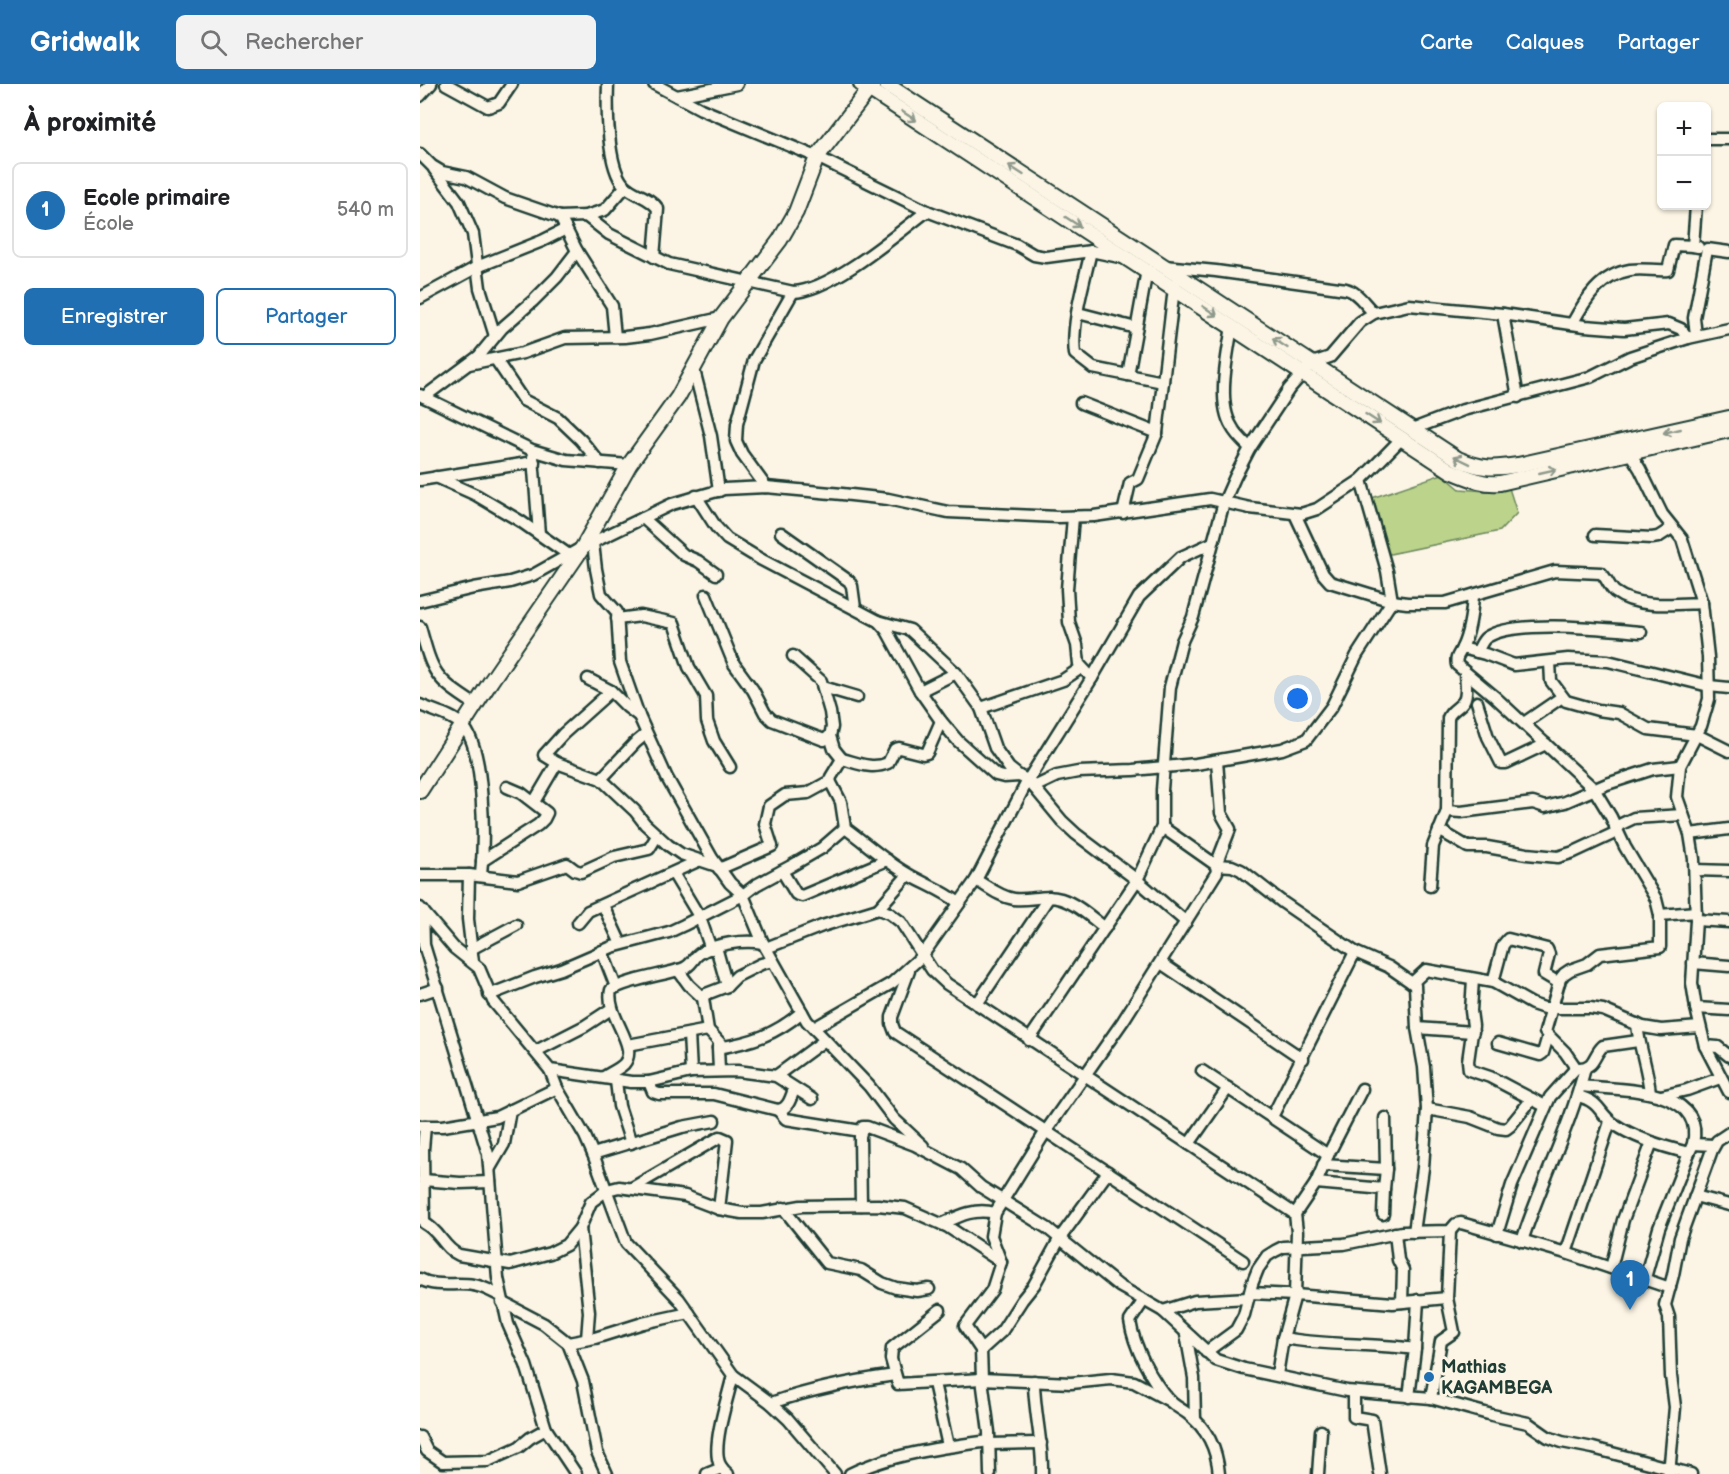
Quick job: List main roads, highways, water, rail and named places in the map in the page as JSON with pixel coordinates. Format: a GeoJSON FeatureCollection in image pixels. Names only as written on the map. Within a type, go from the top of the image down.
{"type":"FeatureCollection","features":[{"type":"Feature","properties":{"kind":"place","name":"Ecole primaire"},"geometry":{"type":"Point","coordinates":[1630,1310]}},
{"type":"Feature","properties":{"kind":"place","name":"Mathias KAGAMBEGA"},"geometry":{"type":"Point","coordinates":[1429,1377]}}]}
